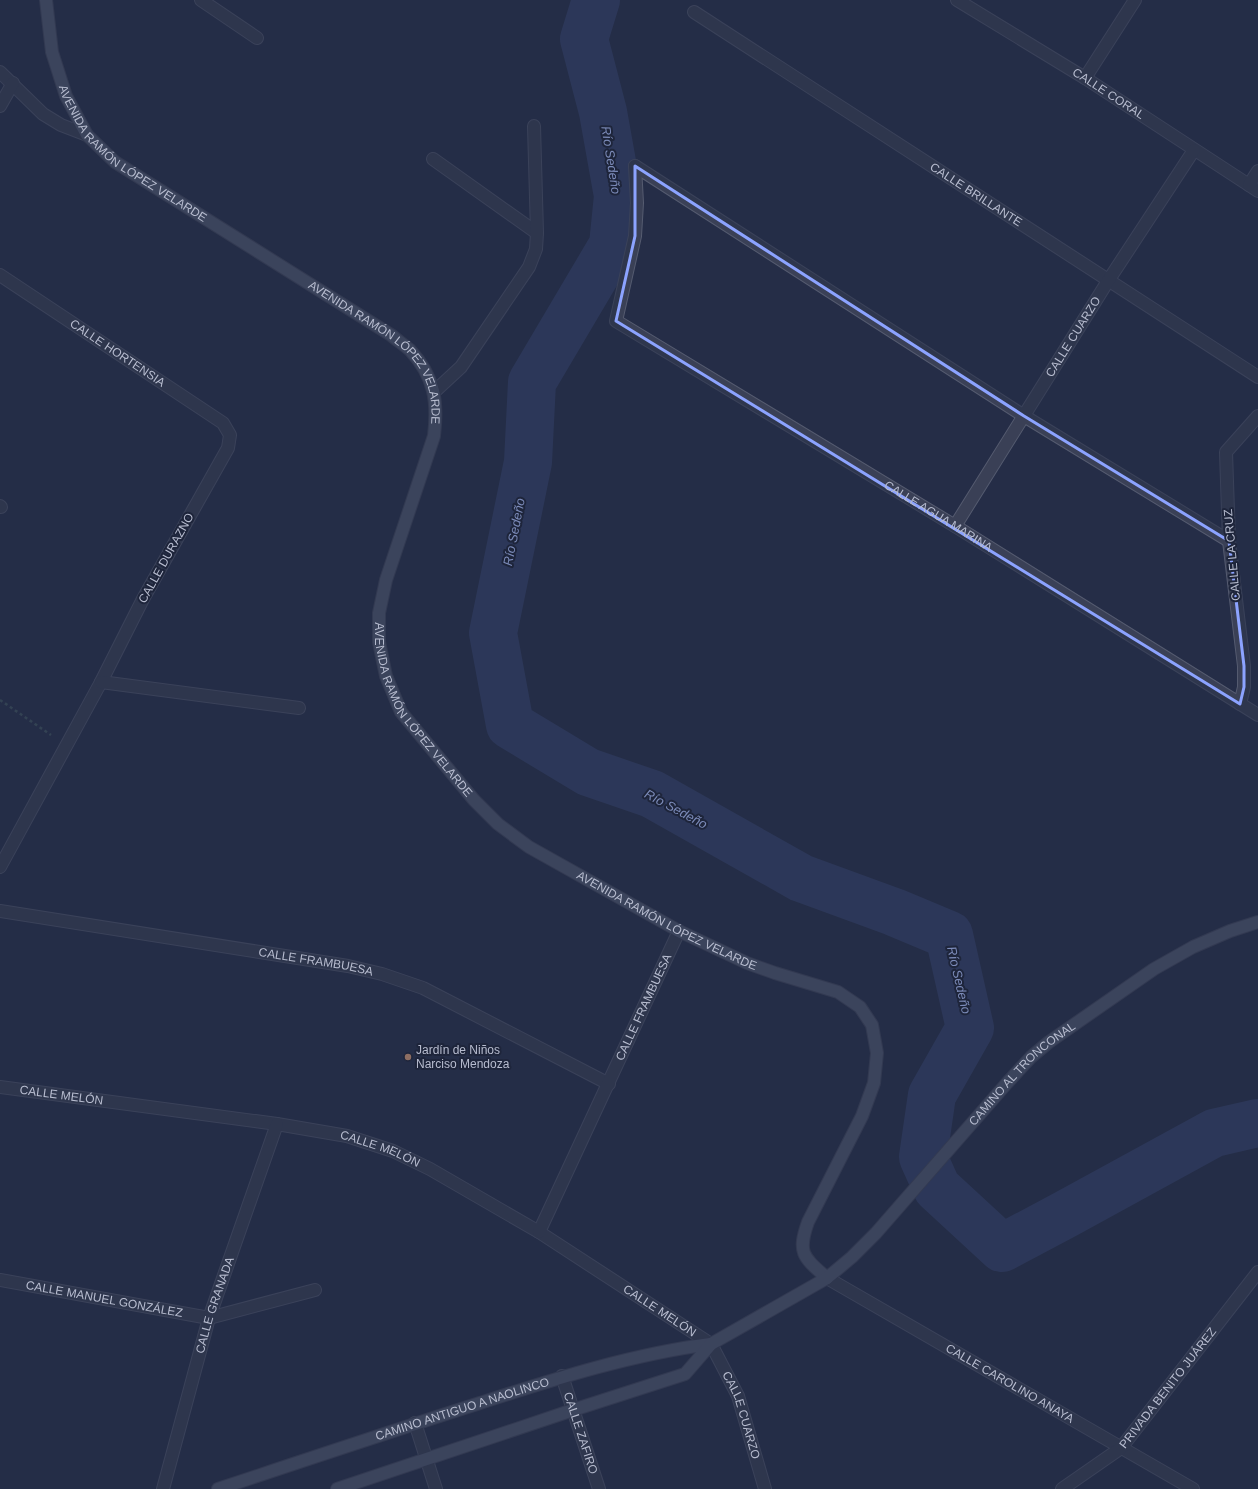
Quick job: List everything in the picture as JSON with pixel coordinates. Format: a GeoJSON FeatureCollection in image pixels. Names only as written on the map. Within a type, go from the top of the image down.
{"type":"FeatureCollection","features":[{"type":"Feature","properties":{"kind":"main road","name":"AVENIDA RAMÓN LÓPEZ VELARDE"},"geometry":{"type":"LineString","coordinates":[[46,0],[52,52],[66,96],[86,135],[115,162],[391,335],[410,350],[424,370],[434,392],[437,413],[434,436],[386,580],[379,613],[379,642],[386,676],[401,712],[474,800],[498,824],[530,847],[679,931],[747,963],[775,974],[838,992],[860,1007],[872,1025],[877,1053],[874,1083],[862,1116],[808,1222],[803,1237],[803,1251],[808,1262],[827,1278]]}},
{"type":"Feature","properties":{"kind":"main road","name":"CAMINO AL TRONCONAL"},"geometry":{"type":"LineString","coordinates":[[827,1278],[852,1257],[876,1233],[1007,1083],[1031,1057],[1049,1042],[1154,969],[1193,947],[1230,931],[1258,922]]}},
{"type":"Feature","properties":{"kind":"main road","name":"CAMINO ANTIGUO A NAOLINCO"},"geometry":{"type":"LineString","coordinates":[[338,1489],[685,1374],[711,1344],[827,1278]]}},
{"type":"Feature","properties":{"kind":"main road","name":"CAMINO ANTIGUO A NAOLINCO"},"geometry":{"type":"LineString","coordinates":[[218,1489],[415,1423],[562,1376],[676,1348],[711,1344]]}},
{"type":"Feature","properties":{"kind":"street"},"geometry":{"type":"LineString","coordinates":[[201,0],[258,38]]}},
{"type":"Feature","properties":{"kind":"street","name":"CALLE CORAL"},"geometry":{"type":"LineString","coordinates":[[957,0],[1085,78],[1254,188]]}},
{"type":"Feature","properties":{"kind":"street"},"geometry":{"type":"LineString","coordinates":[[1085,78],[1135,0]]}},
{"type":"Feature","properties":{"kind":"street","name":"CALLE BRILLANTE"},"geometry":{"type":"LineString","coordinates":[[694,12],[1258,377]]}},
{"type":"Feature","properties":{"kind":"street"},"geometry":{"type":"LineString","coordinates":[[0,72],[43,114],[60,125],[86,135]]}},
{"type":"Feature","properties":{"kind":"street"},"geometry":{"type":"LineString","coordinates":[[0,106],[13,84]]}},
{"type":"Feature","properties":{"kind":"street"},"geometry":{"type":"LineString","coordinates":[[434,392],[461,367],[529,267],[536,249],[537,233],[534,126]]}},
{"type":"Feature","properties":{"kind":"street","name":"CALLE CUARZO"},"geometry":{"type":"LineString","coordinates":[[955,526],[1108,281],[1194,150]]}},
{"type":"Feature","properties":{"kind":"street"},"geometry":{"type":"LineString","coordinates":[[433,159],[537,233]]}},
{"type":"Feature","properties":{"kind":"street","name":"CALLE AGUA MARINA"},"geometry":{"type":"LineString","coordinates":[[1024,416],[635,166],[637,203],[635,236],[616,321],[955,526],[1258,715]]}},
{"type":"Feature","properties":{"kind":"street"},"geometry":{"type":"LineString","coordinates":[[1254,188],[1258,171]]}},
{"type":"Feature","properties":{"kind":"street","name":"CALLE HORTENSIA"},"geometry":{"type":"LineString","coordinates":[[0,275],[223,423],[230,435]]}},
{"type":"Feature","properties":{"kind":"street"},"geometry":{"type":"LineString","coordinates":[[1024,416],[1229,541]]}},
{"type":"Feature","properties":{"kind":"street","name":"CALLE LA CRUZ"},"geometry":{"type":"LineString","coordinates":[[1240,704],[1244,688],[1244,666],[1229,541],[1226,452],[1258,416]]}},
{"type":"Feature","properties":{"kind":"street","name":"CALLE DURAZNO"},"geometry":{"type":"LineString","coordinates":[[0,867],[67,746],[143,599],[228,448],[230,435]]}},
{"type":"Feature","properties":{"kind":"street"},"geometry":{"type":"LineString","coordinates":[[101,682],[299,708]]}},
{"type":"Feature","properties":{"kind":"street","name":"CALLE FRAMBUESA"},"geometry":{"type":"LineString","coordinates":[[0,911],[340,965],[382,974],[422,988],[609,1084]]}},
{"type":"Feature","properties":{"kind":"street","name":"CALLE FRAMBUESA"},"geometry":{"type":"LineString","coordinates":[[539,1232],[679,931]]}},
{"type":"Feature","properties":{"kind":"street","name":"CALLE MELÓN"},"geometry":{"type":"LineString","coordinates":[[0,1087],[277,1124],[347,1136],[393,1151],[430,1169],[539,1232],[711,1344]]}},
{"type":"Feature","properties":{"kind":"street","name":"CALLE GRANADA"},"geometry":{"type":"LineString","coordinates":[[163,1489],[209,1318],[277,1124]]}},
{"type":"Feature","properties":{"kind":"street","name":"PRIVADA BENITO JUÁREZ"},"geometry":{"type":"LineString","coordinates":[[1062,1489],[1121,1448],[1258,1272]]}},
{"type":"Feature","properties":{"kind":"street","name":"CALLE CAROLINO ANAYA"},"geometry":{"type":"LineString","coordinates":[[827,1278],[1193,1489]]}},
{"type":"Feature","properties":{"kind":"street","name":"CALLE MANUEL GONZÁLEZ"},"geometry":{"type":"LineString","coordinates":[[0,1280],[209,1318]]}},
{"type":"Feature","properties":{"kind":"street"},"geometry":{"type":"LineString","coordinates":[[209,1318],[315,1290]]}},
{"type":"Feature","properties":{"kind":"street","name":"CALLE CUARZO"},"geometry":{"type":"LineString","coordinates":[[711,1344],[738,1396],[765,1489]]}},
{"type":"Feature","properties":{"kind":"street","name":"CALLE ZAFIRO"},"geometry":{"type":"LineString","coordinates":[[562,1376],[600,1489]]}},
{"type":"Feature","properties":{"kind":"street"},"geometry":{"type":"LineString","coordinates":[[415,1423],[436,1489]]}},
{"type":"Feature","properties":{"kind":"path"},"geometry":{"type":"LineString","coordinates":[[0,700],[67,746]]}},
{"type":"Feature","properties":{"kind":"highlighted area"},"geometry":{"type":"Polygon","coordinates":[[[635,166],[1024,416],[1229,541],[1244,666],[1244,687],[1240,704],[616,321],[635,236],[635,166]]]}},
{"type":"Feature","properties":{"kind":"waterway","name":"Río Sedeño"},"geometry":{"type":"LineString","coordinates":[[596,0],[584,39],[603,112],[618,196],[613,245],[532,382],[528,462],[493,633],[510,725],[588,772],[652,794],[801,878],[894,912],[949,935],[970,1028],[932,1095],[923,1157],[937,1188],[1002,1248],[1214,1133],[1258,1123]]}},
{"type":"Feature","properties":{"kind":"place","name":"Jardín de Niños Narciso Mendoza"},"geometry":{"type":"Point","coordinates":[408,1057]}}]}
